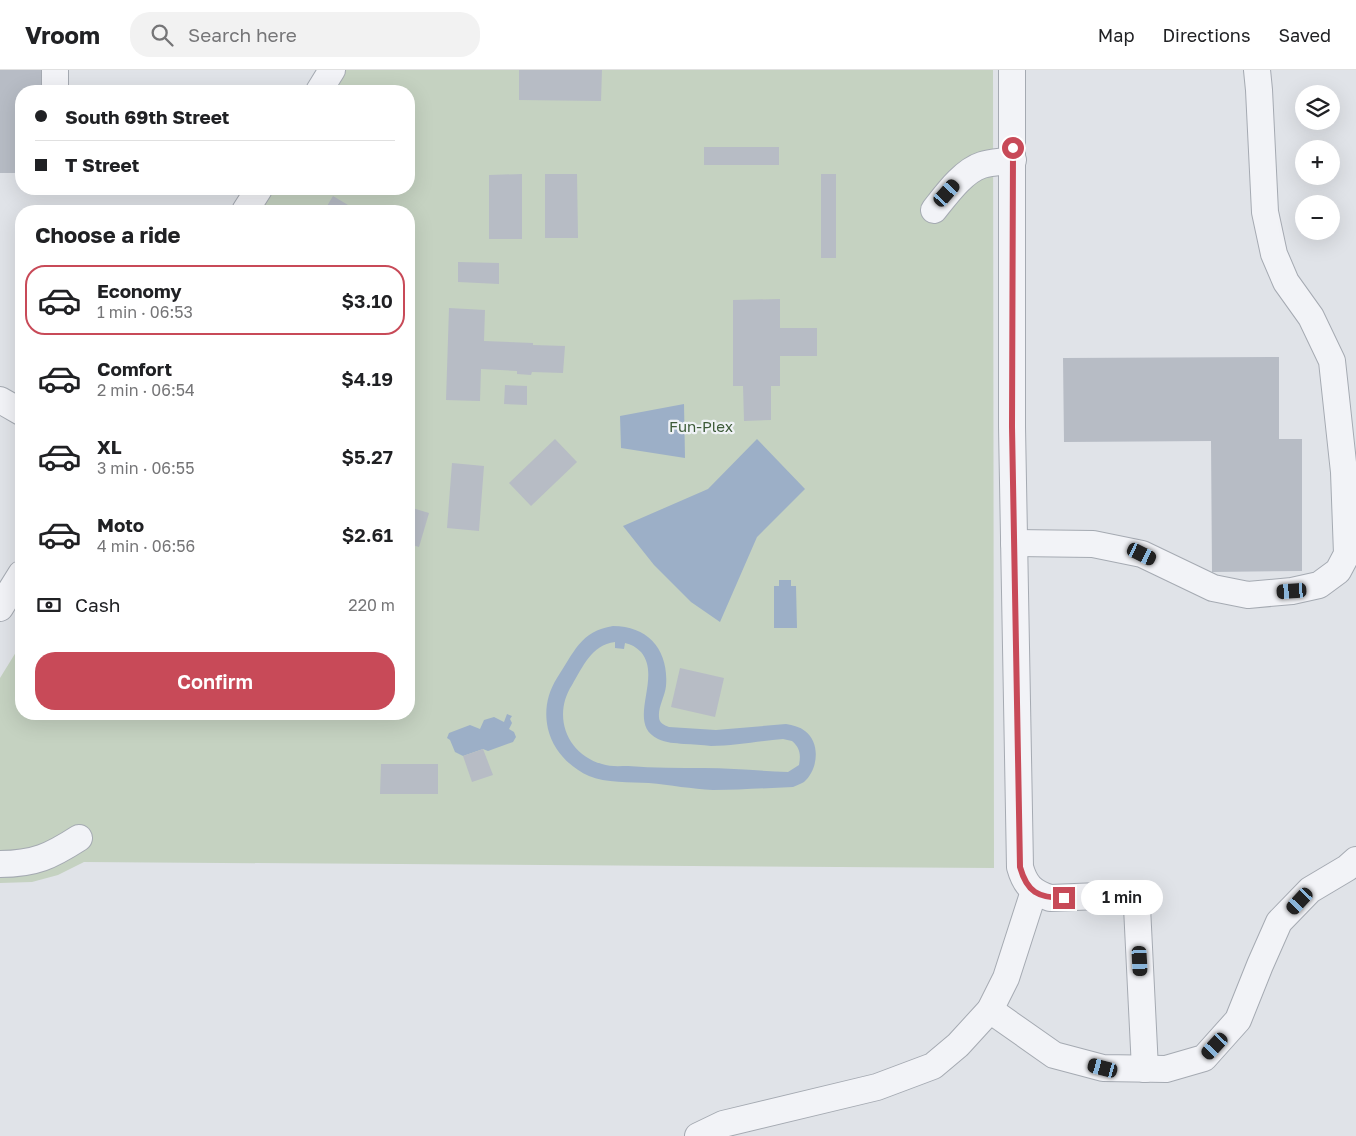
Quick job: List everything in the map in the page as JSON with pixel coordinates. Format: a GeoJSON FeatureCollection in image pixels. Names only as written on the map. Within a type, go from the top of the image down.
{"type":"FeatureCollection","features":[{"type":"Feature","properties":{"kind":"street"},"geometry":{"type":"LineString","coordinates":[[55,70],[55,85]]}},
{"type":"Feature","properties":{"kind":"street"},"geometry":{"type":"LineString","coordinates":[[323,85],[332,70]]}},
{"type":"Feature","properties":{"kind":"street"},"geometry":{"type":"LineString","coordinates":[[1012,70],[1012,427],[1020,867],[1023,878],[1028,886],[1040,895],[1050,898],[1124,895],[1138,908],[1146,1068]]}},
{"type":"Feature","properties":{"kind":"street"},"geometry":{"type":"LineString","coordinates":[[1014,543],[1093,544],[1142,554],[1213,588],[1248,595],[1292,591],[1319,585],[1338,571],[1347,554],[1344,472],[1346,403],[1332,361],[1311,317],[1286,282],[1274,254],[1265,212],[1257,70]]}},
{"type":"Feature","properties":{"kind":"street"},"geometry":{"type":"LineString","coordinates":[[934,210],[960,178],[980,166],[1013,160]]}},
{"type":"Feature","properties":{"kind":"street"},"geometry":{"type":"LineString","coordinates":[[0,400],[15,409]]}},
{"type":"Feature","properties":{"kind":"street"},"geometry":{"type":"LineString","coordinates":[[0,608],[15,584]]}},
{"type":"Feature","properties":{"kind":"street"},"geometry":{"type":"LineString","coordinates":[[0,864],[38,860],[57,852],[79,838]]}},
{"type":"Feature","properties":{"kind":"street"},"geometry":{"type":"LineString","coordinates":[[990,1010],[1054,1055],[1103,1068],[1166,1068],[1204,1058],[1238,1020],[1279,922],[1310,890],[1347,868],[1356,860]]}},
{"type":"Feature","properties":{"kind":"street"},"geometry":{"type":"LineString","coordinates":[[698,1136],[723,1124],[877,1086],[934,1066],[958,1045],[990,1010],[1006,978],[1034,891]]}},
{"type":"Feature","properties":{"kind":"green space","name":"Fun-Plex"},"geometry":{"type":"Polygon","coordinates":[[[346,70],[993,70],[994,868],[84,862],[58,875],[32,882],[0,883],[0,678],[15,654],[15,720],[415,720],[415,205],[263,205],[269,195],[415,195],[415,85],[337,85],[346,70]]]}},
{"type":"Feature","properties":{"kind":"water"},"geometry":{"type":"Polygon","coordinates":[[[684,404],[685,458],[621,448],[620,416],[684,404]]]}},
{"type":"Feature","properties":{"kind":"water"},"geometry":{"type":"Polygon","coordinates":[[[757,439],[805,489],[757,537],[720,622],[691,602],[654,565],[623,526],[708,489],[757,439]]]}},
{"type":"Feature","properties":{"kind":"water"},"geometry":{"type":"Polygon","coordinates":[[[779,580],[791,580],[791,586],[796,586],[797,628],[774,628],[774,586],[779,586],[779,580]]]}},
{"type":"Feature","properties":{"kind":"water"},"geometry":{"type":"Polygon","coordinates":[[[613,626],[637,630],[654,643],[660,652],[666,673],[666,686],[659,713],[659,719],[662,724],[669,727],[716,730],[786,724],[796,726],[810,736],[814,742],[815,764],[809,777],[804,782],[793,787],[713,790],[603,780],[589,776],[575,768],[558,751],[550,737],[546,716],[547,703],[554,684],[573,652],[585,638],[602,629],[613,626]],[[615,642],[600,647],[594,652],[572,685],[563,709],[563,721],[566,732],[580,752],[590,759],[612,766],[725,768],[788,772],[799,765],[800,754],[797,746],[792,741],[783,739],[711,746],[671,743],[658,739],[649,732],[645,722],[647,663],[641,652],[631,645],[625,643],[624,649],[615,648],[615,642]]]}},
{"type":"Feature","properties":{"kind":"water"},"geometry":{"type":"Polygon","coordinates":[[[507,714],[512,716],[510,719],[512,723],[509,729],[514,732],[516,737],[513,742],[488,751],[483,749],[463,756],[455,752],[450,740],[447,738],[449,733],[470,725],[480,729],[484,720],[494,717],[504,722],[507,714]]]}},
{"type":"Feature","properties":{"kind":"building"},"geometry":{"type":"Polygon","coordinates":[[[0,70],[46,70],[46,85],[15,85],[15,173],[0,173],[0,70]]]}},
{"type":"Feature","properties":{"kind":"building"},"geometry":{"type":"Polygon","coordinates":[[[519,70],[602,70],[601,101],[519,100],[519,70]]]}},
{"type":"Feature","properties":{"kind":"building"},"geometry":{"type":"Polygon","coordinates":[[[704,147],[779,147],[779,165],[704,165],[704,147]]]}},
{"type":"Feature","properties":{"kind":"building"},"geometry":{"type":"Polygon","coordinates":[[[522,174],[522,239],[489,239],[489,175],[522,174]]]}},
{"type":"Feature","properties":{"kind":"building"},"geometry":{"type":"Polygon","coordinates":[[[545,174],[577,174],[578,238],[545,238],[545,174]]]}},
{"type":"Feature","properties":{"kind":"building"},"geometry":{"type":"Polygon","coordinates":[[[821,174],[836,174],[836,258],[821,258],[821,174]]]}},
{"type":"Feature","properties":{"kind":"building"},"geometry":{"type":"Polygon","coordinates":[[[333,196],[348,205],[328,205],[333,196]]]}},
{"type":"Feature","properties":{"kind":"building"},"geometry":{"type":"Polygon","coordinates":[[[458,262],[499,263],[499,284],[458,282],[458,262]]]}},
{"type":"Feature","properties":{"kind":"building"},"geometry":{"type":"Polygon","coordinates":[[[780,299],[780,328],[817,328],[817,356],[780,356],[780,386],[771,386],[771,420],[744,421],[743,386],[733,386],[733,300],[780,299]]]}},
{"type":"Feature","properties":{"kind":"building"},"geometry":{"type":"Polygon","coordinates":[[[449,308],[485,310],[484,341],[565,346],[563,373],[532,372],[531,375],[517,374],[517,371],[481,369],[480,401],[446,400],[449,308]]]}},
{"type":"Feature","properties":{"kind":"building"},"geometry":{"type":"Polygon","coordinates":[[[1279,357],[1279,439],[1302,439],[1302,571],[1212,572],[1211,441],[1064,442],[1063,358],[1279,357]]]}},
{"type":"Feature","properties":{"kind":"building"},"geometry":{"type":"Polygon","coordinates":[[[505,385],[527,386],[527,405],[504,404],[505,385]]]}},
{"type":"Feature","properties":{"kind":"building"},"geometry":{"type":"Polygon","coordinates":[[[555,439],[577,462],[531,506],[509,483],[555,439]]]}},
{"type":"Feature","properties":{"kind":"building"},"geometry":{"type":"Polygon","coordinates":[[[452,463],[484,466],[479,531],[447,528],[452,463]]]}},
{"type":"Feature","properties":{"kind":"building"},"geometry":{"type":"Polygon","coordinates":[[[415,509],[429,513],[419,547],[415,546],[415,509]]]}},
{"type":"Feature","properties":{"kind":"building"},"geometry":{"type":"Polygon","coordinates":[[[680,668],[724,678],[715,717],[671,707],[680,668]]]}},
{"type":"Feature","properties":{"kind":"building"},"geometry":{"type":"Polygon","coordinates":[[[483,749],[493,775],[472,782],[463,756],[483,749]]]}},
{"type":"Feature","properties":{"kind":"building"},"geometry":{"type":"Polygon","coordinates":[[[381,764],[438,764],[438,794],[380,794],[381,764]]]}},
{"type":"Feature","properties":{"kind":"route"},"geometry":{"type":"LineString","coordinates":[[1013,148],[1012,427],[1020,867],[1023,878],[1034,891],[1050,898],[1064,898]]}}]}
